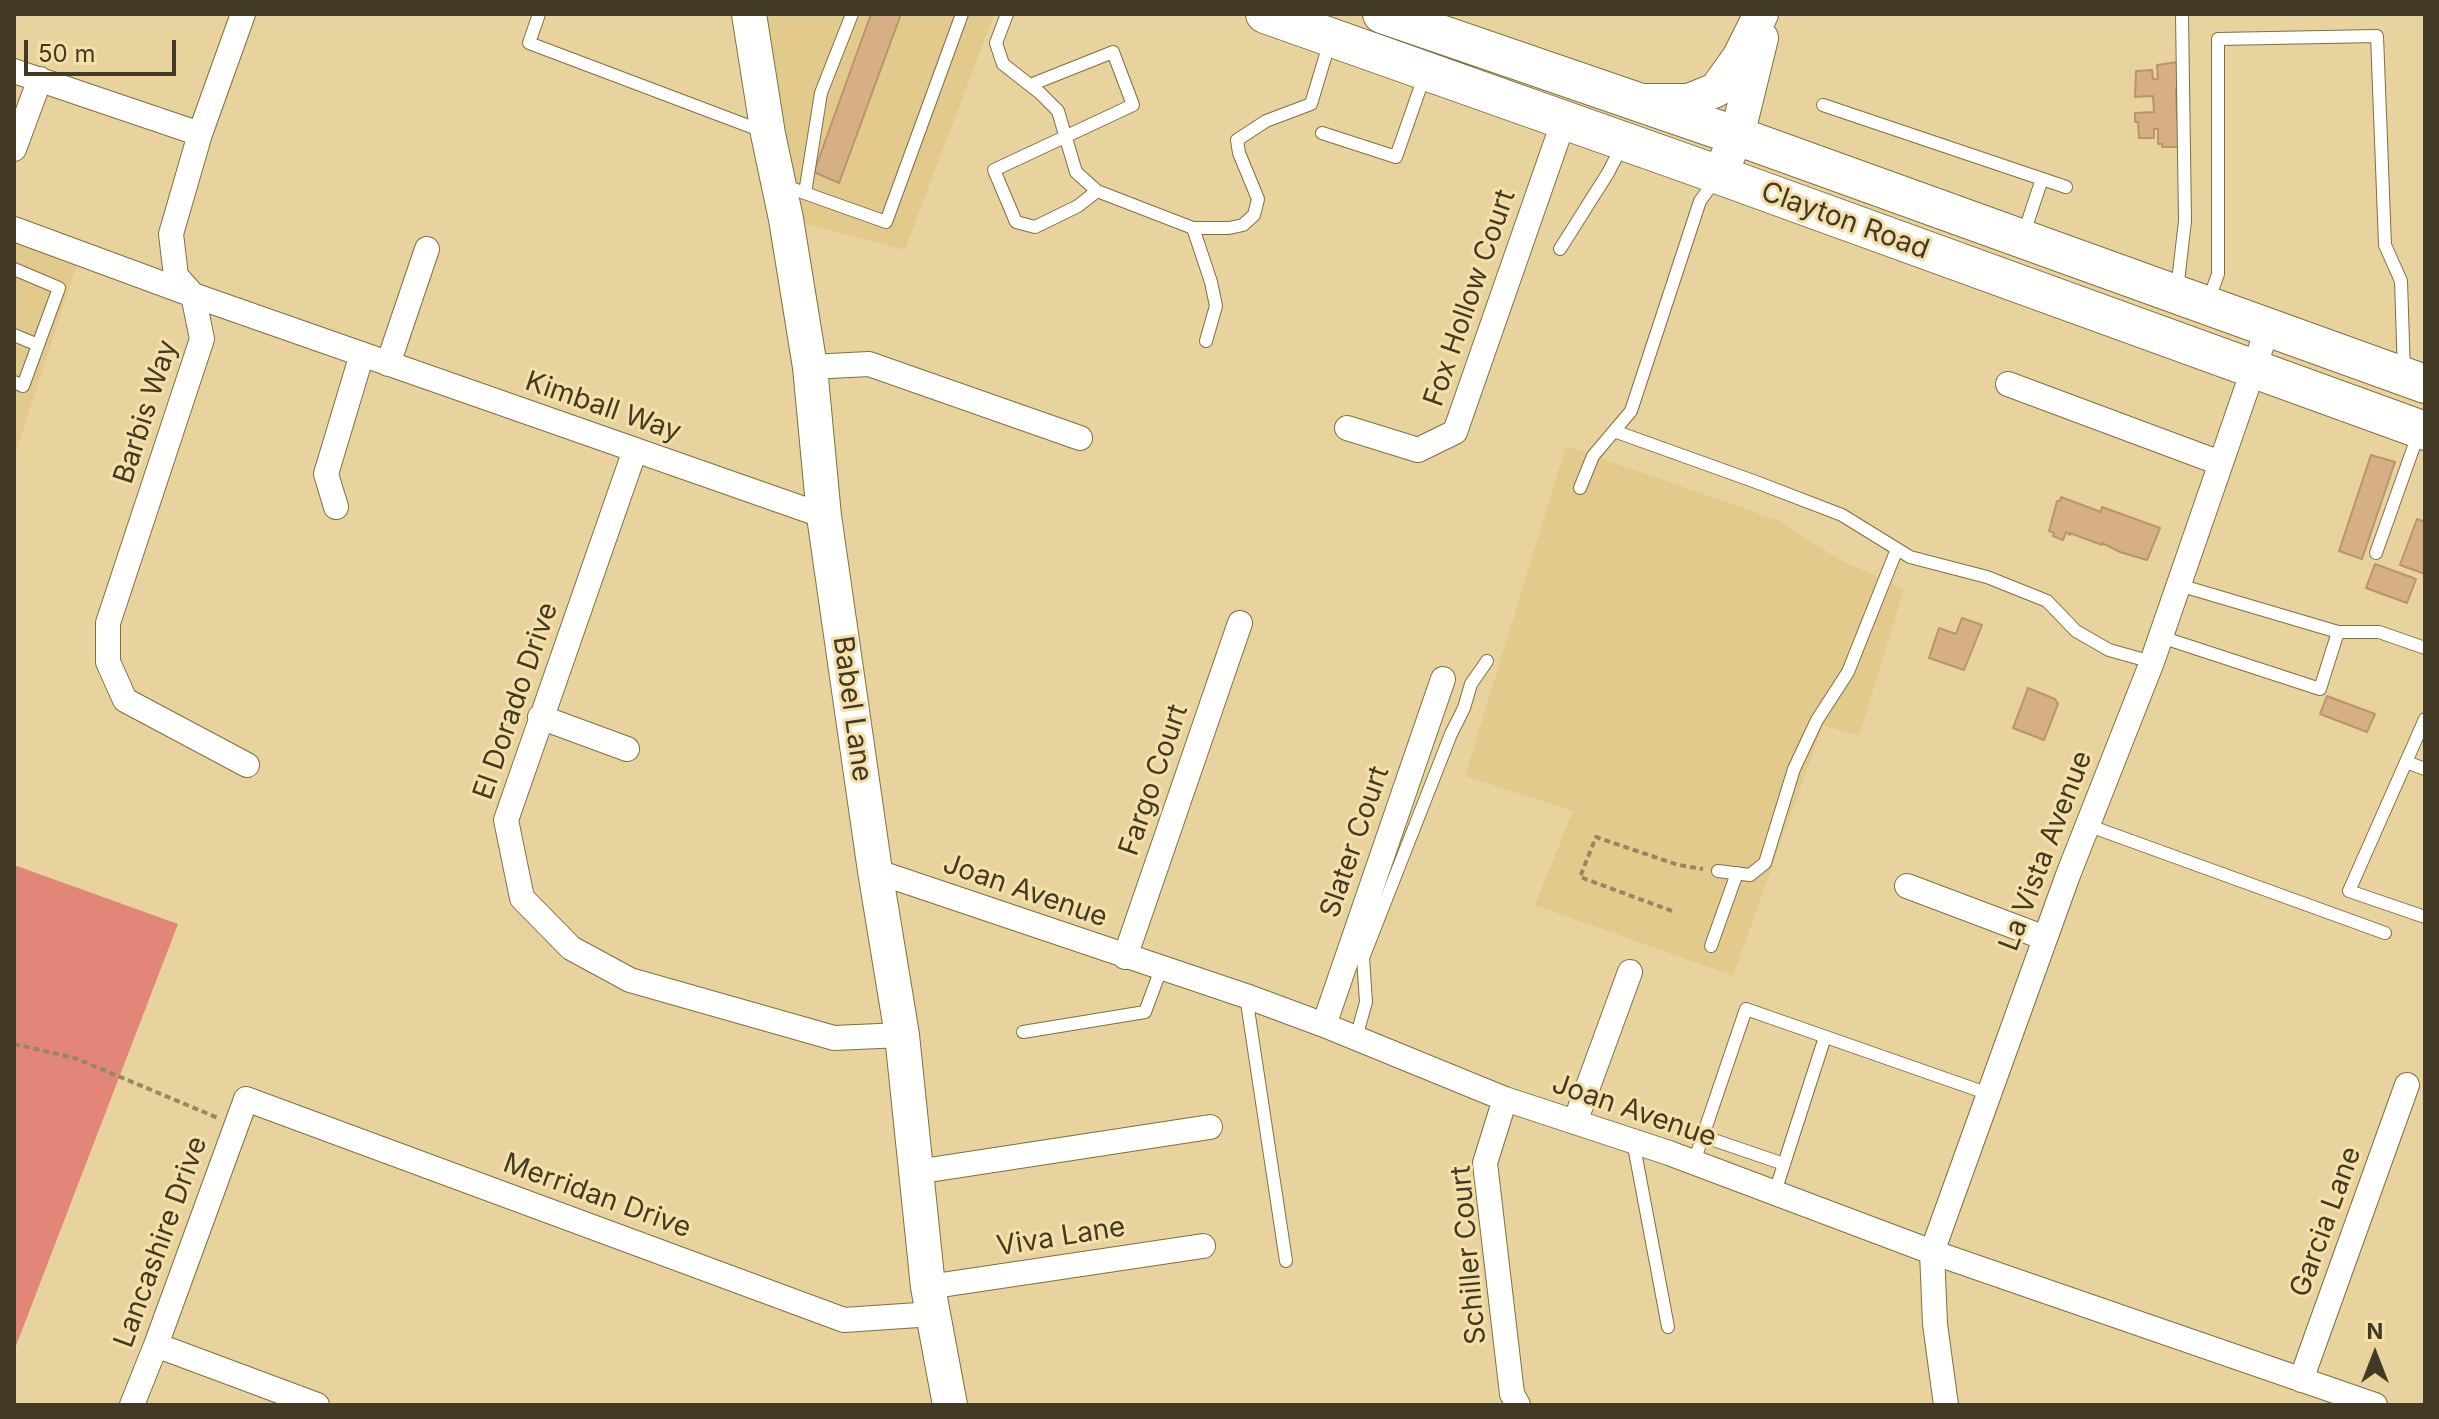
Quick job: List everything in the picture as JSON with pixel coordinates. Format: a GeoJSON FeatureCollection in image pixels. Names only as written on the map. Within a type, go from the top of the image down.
{"type":"FeatureCollection","features":[{"type":"Feature","properties":{"kind":"main road","name":"Clayton Road"},"geometry":{"type":"LineString","coordinates":[[1265,14],[2422,430]]}},
{"type":"Feature","properties":{"kind":"main road","name":"Clayton Road"},"geometry":{"type":"LineString","coordinates":[[1389,15],[1737,136],[2414,380]]}},
{"type":"Feature","properties":{"kind":"street","name":"Barbis Way"},"geometry":{"type":"LineString","coordinates":[[243,14],[200,134],[171,234],[176,276],[193,295],[202,339],[108,623],[108,662],[125,700],[247,765]]}},
{"type":"Feature","properties":{"kind":"street","name":"Babel Lane"},"geometry":{"type":"LineString","coordinates":[[749,14],[768,134],[791,189],[786,219],[810,367],[824,516],[902,1035],[931,1300],[950,1405]]}},
{"type":"Feature","properties":{"kind":"street"},"geometry":{"type":"LineString","coordinates":[[1635,101],[1689,101],[1716,90],[1764,14]]}},
{"type":"Feature","properties":{"kind":"street"},"geometry":{"type":"LineString","coordinates":[[1719,175],[1737,136],[1764,14]]}},
{"type":"Feature","properties":{"kind":"street"},"geometry":{"type":"LineString","coordinates":[[14,71],[200,134]]}},
{"type":"Feature","properties":{"kind":"street"},"geometry":{"type":"LineString","coordinates":[[14,149],[40,79]]}},
{"type":"Feature","properties":{"kind":"street","name":"Fox Hollow Court"},"geometry":{"type":"LineString","coordinates":[[1347,428],[1418,450],[1455,432],[1564,120]]}},
{"type":"Feature","properties":{"kind":"street","name":"Kimball Way"},"geometry":{"type":"LineString","coordinates":[[14,229],[193,295],[824,516]]}},
{"type":"Feature","properties":{"kind":"street"},"geometry":{"type":"LineString","coordinates":[[388,364],[427,249]]}},
{"type":"Feature","properties":{"kind":"street","name":"La Vista Avenue"},"geometry":{"type":"LineString","coordinates":[[1946,1405],[1935,1324],[1932,1252],[2087,825],[2152,662],[2268,327]]}},
{"type":"Feature","properties":{"kind":"street"},"geometry":{"type":"LineString","coordinates":[[336,507],[326,474],[362,354]]}},
{"type":"Feature","properties":{"kind":"street"},"geometry":{"type":"LineString","coordinates":[[810,367],[869,364],[1080,438]]}},
{"type":"Feature","properties":{"kind":"street"},"geometry":{"type":"LineString","coordinates":[[2008,384],[2220,463]]}},
{"type":"Feature","properties":{"kind":"street","name":"El Dorado Drive"},"geometry":{"type":"LineString","coordinates":[[635,450],[506,820],[522,898],[571,948],[630,980],[834,1038],[902,1035]]}},
{"type":"Feature","properties":{"kind":"street","name":"Fargo Court"},"geometry":{"type":"LineString","coordinates":[[1125,957],[1240,623]]}},
{"type":"Feature","properties":{"kind":"street","name":"Slater Court"},"geometry":{"type":"LineString","coordinates":[[1324,1025],[1443,679]]}},
{"type":"Feature","properties":{"kind":"street"},"geometry":{"type":"LineString","coordinates":[[540,717],[627,749]]}},
{"type":"Feature","properties":{"kind":"street","name":"Joan Avenue"},"geometry":{"type":"LineString","coordinates":[[875,871],[1246,996],[1505,1099],[1694,1162],[1932,1252],[2375,1405]]}},
{"type":"Feature","properties":{"kind":"street"},"geometry":{"type":"LineString","coordinates":[[1907,886],[2045,938]]}},
{"type":"Feature","properties":{"kind":"street"},"geometry":{"type":"LineString","coordinates":[[1575,1122],[1630,972]]}},
{"type":"Feature","properties":{"kind":"street","name":"Garcia Lane"},"geometry":{"type":"LineString","coordinates":[[2301,1380],[2407,1085]]}},
{"type":"Feature","properties":{"kind":"street","name":"Lancashire Drive"},"geometry":{"type":"LineString","coordinates":[[132,1405],[246,1099]]}},
{"type":"Feature","properties":{"kind":"street","name":"Merridan Drive"},"geometry":{"type":"LineString","coordinates":[[246,1099],[844,1320],[931,1300]]}},
{"type":"Feature","properties":{"kind":"street","name":"Schiller Court"},"geometry":{"type":"LineString","coordinates":[[1505,1099],[1485,1163],[1512,1394],[1518,1405]]}},
{"type":"Feature","properties":{"kind":"street"},"geometry":{"type":"LineString","coordinates":[[916,1172],[1210,1127]]}},
{"type":"Feature","properties":{"kind":"street","name":"Viva Lane"},"geometry":{"type":"LineString","coordinates":[[931,1300],[1203,1246]]}},
{"type":"Feature","properties":{"kind":"street"},"geometry":{"type":"LineString","coordinates":[[156,1345],[317,1405]]}},
{"type":"Feature","properties":{"kind":"lane"},"geometry":{"type":"LineString","coordinates":[[539,14],[529,43],[768,134]]}},
{"type":"Feature","properties":{"kind":"lane"},"geometry":{"type":"LineString","coordinates":[[852,14],[821,93],[791,189],[886,222],[962,14]]}},
{"type":"Feature","properties":{"kind":"lane"},"geometry":{"type":"LineString","coordinates":[[1007,14],[996,43],[1003,64],[1058,111],[1076,172],[1097,191],[1193,228],[1229,228],[1243,225],[1254,215],[1258,199],[1239,153],[1237,140],[1266,121],[1311,104],[1331,38]]}},
{"type":"Feature","properties":{"kind":"lane"},"geometry":{"type":"LineString","coordinates":[[2182,14],[2185,221],[2192,300]]}},
{"type":"Feature","properties":{"kind":"lane"},"geometry":{"type":"LineString","coordinates":[[2192,300],[2218,274],[2218,39],[2377,36],[2385,245],[2401,281],[2414,380]]}},
{"type":"Feature","properties":{"kind":"lane"},"geometry":{"type":"LineString","coordinates":[[1030,85],[1113,52],[1133,105],[994,170],[1016,222],[1035,227],[1078,206],[1097,191]]}},
{"type":"Feature","properties":{"kind":"lane"},"geometry":{"type":"LineString","coordinates":[[1322,133],[1396,157],[1426,71]]}},
{"type":"Feature","properties":{"kind":"lane"},"geometry":{"type":"LineString","coordinates":[[1823,105],[2066,187]]}},
{"type":"Feature","properties":{"kind":"lane"},"geometry":{"type":"LineString","coordinates":[[1560,249],[1608,173],[1624,141]]}},
{"type":"Feature","properties":{"kind":"lane"},"geometry":{"type":"LineString","coordinates":[[1580,488],[1593,456],[1631,411],[1700,201],[1719,175]]}},
{"type":"Feature","properties":{"kind":"lane"},"geometry":{"type":"LineString","coordinates":[[2022,238],[2042,179]]}},
{"type":"Feature","properties":{"kind":"lane"},"geometry":{"type":"LineString","coordinates":[[1193,228],[1216,306],[1206,341]]}},
{"type":"Feature","properties":{"kind":"lane"},"geometry":{"type":"LineString","coordinates":[[14,269],[59,288],[23,386],[14,382]]}},
{"type":"Feature","properties":{"kind":"lane"},"geometry":{"type":"LineString","coordinates":[[14,335],[38,345]]}},
{"type":"Feature","properties":{"kind":"lane"},"geometry":{"type":"LineString","coordinates":[[2376,553],[2422,430]]}},
{"type":"Feature","properties":{"kind":"lane"},"geometry":{"type":"LineString","coordinates":[[1614,431],[1842,515],[1910,557],[1987,577],[2047,601],[2076,631],[2109,650],[2152,662]]}},
{"type":"Feature","properties":{"kind":"lane"},"geometry":{"type":"LineString","coordinates":[[1718,871],[1750,875],[1765,863],[1794,769],[1817,720],[1848,672],[1897,549]]}},
{"type":"Feature","properties":{"kind":"lane"},"geometry":{"type":"LineString","coordinates":[[2179,585],[2338,632],[2379,632],[2425,648]]}},
{"type":"Feature","properties":{"kind":"lane"},"geometry":{"type":"LineString","coordinates":[[2161,637],[2320,689],[2338,632]]}},
{"type":"Feature","properties":{"kind":"lane"},"geometry":{"type":"LineString","coordinates":[[1356,1038],[1366,1002],[1363,958],[1471,684],[1487,661]]}},
{"type":"Feature","properties":{"kind":"lane"},"geometry":{"type":"LineString","coordinates":[[2425,719],[2349,891],[2425,917]]}},
{"type":"Feature","properties":{"kind":"lane"},"geometry":{"type":"LineString","coordinates":[[2406,762],[2425,769]]}},
{"type":"Feature","properties":{"kind":"lane"},"geometry":{"type":"LineString","coordinates":[[2087,825],[2385,933]]}},
{"type":"Feature","properties":{"kind":"lane"},"geometry":{"type":"LineString","coordinates":[[1711,946],[1737,873]]}},
{"type":"Feature","properties":{"kind":"lane"},"geometry":{"type":"LineString","coordinates":[[1023,1032],[1145,1012],[1161,969]]}},
{"type":"Feature","properties":{"kind":"lane"},"geometry":{"type":"LineString","coordinates":[[1246,996],[1286,1261]]}},
{"type":"Feature","properties":{"kind":"lane"},"geometry":{"type":"LineString","coordinates":[[1694,1162],[1746,1009],[1989,1094]]}},
{"type":"Feature","properties":{"kind":"lane"},"geometry":{"type":"LineString","coordinates":[[1775,1192],[1825,1037]]}},
{"type":"Feature","properties":{"kind":"lane"},"geometry":{"type":"LineString","coordinates":[[1702,1136],[1784,1164]]}},
{"type":"Feature","properties":{"kind":"lane"},"geometry":{"type":"LineString","coordinates":[[1633,1141],[1668,1327]]}},
{"type":"Feature","properties":{"kind":"path"},"geometry":{"type":"LineString","coordinates":[[1672,911],[1580,877],[1596,837],[1678,865],[1718,871]]}},
{"type":"Feature","properties":{"kind":"path"},"geometry":{"type":"LineString","coordinates":[[14,1044],[75,1058],[236,1125]]}},
{"type":"Feature","properties":{"kind":"shaded area"},"geometry":{"type":"Polygon","coordinates":[[[749,14],[994,14],[905,250],[786,219],[749,14]]]}},
{"type":"Feature","properties":{"kind":"shaded area"},"geometry":{"type":"Polygon","coordinates":[[[14,229],[80,254],[14,458],[14,229]]]}},
{"type":"Feature","properties":{"kind":"shaded area"},"geometry":{"type":"Polygon","coordinates":[[[1566,446],[1780,521],[1840,560],[1904,589],[1859,736],[1823,725],[1733,976],[1535,905],[1573,811],[1465,776],[1566,446]]]}},
{"type":"Feature","properties":{"kind":"shaded area"},"geometry":{"type":"Polygon","coordinates":[[[14,865],[178,924],[14,1351],[14,865]]]}},
{"type":"Feature","properties":{"kind":"building"},"geometry":{"type":"Polygon","coordinates":[[[871,14],[901,14],[839,183],[814,172],[871,14]]]}},
{"type":"Feature","properties":{"kind":"building"},"geometry":{"type":"Polygon","coordinates":[[[2178,62],[2177,119],[2180,119],[2181,147],[2162,147],[2158,144],[2158,129],[2154,129],[2154,138],[2139,138],[2135,113],[2154,112],[2153,96],[2135,97],[2136,71],[2152,70],[2153,79],[2158,79],[2157,65],[2178,62]]]}},
{"type":"Feature","properties":{"kind":"building"},"geometry":{"type":"Polygon","coordinates":[[[2371,455],[2395,462],[2362,559],[2339,551],[2371,455]]]}},
{"type":"Feature","properties":{"kind":"building"},"geometry":{"type":"Polygon","coordinates":[[[2061,497],[2101,512],[2102,507],[2160,528],[2147,560],[2070,533],[2066,532],[2063,540],[2053,536],[2054,533],[2049,531],[2057,501],[2061,497]]]}},
{"type":"Feature","properties":{"kind":"building"},"geometry":{"type":"Polygon","coordinates":[[[2417,519],[2425,522],[2425,574],[2400,565],[2417,519]]]}},
{"type":"Feature","properties":{"kind":"building"},"geometry":{"type":"Polygon","coordinates":[[[2375,564],[2416,579],[2407,603],[2366,588],[2375,564]]]}},
{"type":"Feature","properties":{"kind":"building"},"geometry":{"type":"Polygon","coordinates":[[[1962,618],[1982,625],[1964,670],[1929,658],[1939,628],[1956,634],[1962,618]]]}},
{"type":"Feature","properties":{"kind":"building"},"geometry":{"type":"Polygon","coordinates":[[[2028,688],[2055,699],[2058,704],[2044,740],[2013,728],[2028,688]]]}},
{"type":"Feature","properties":{"kind":"building"},"geometry":{"type":"Polygon","coordinates":[[[2327,696],[2375,714],[2367,732],[2320,714],[2327,696]]]}}]}
